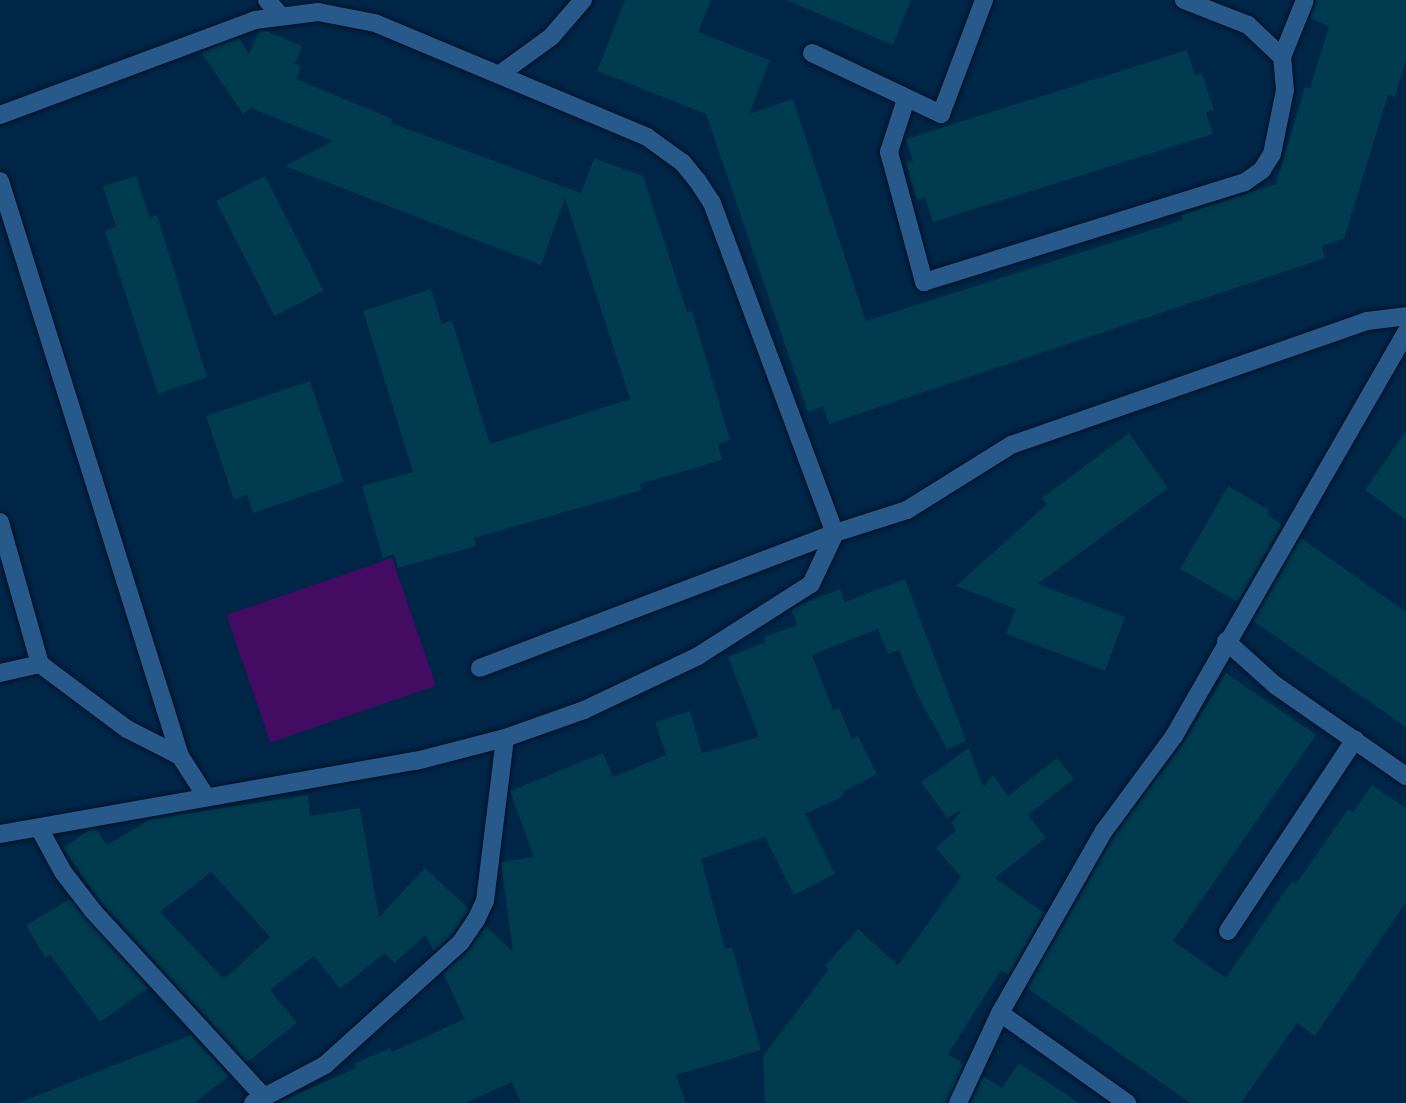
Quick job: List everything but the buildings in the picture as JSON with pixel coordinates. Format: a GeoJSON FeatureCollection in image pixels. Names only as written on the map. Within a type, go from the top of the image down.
{"type":"FeatureCollection","features":[{"type":"Feature","properties":{"kind":"street"},"geometry":{"type":"LineString","coordinates":[[267,0],[280,15]]}},
{"type":"Feature","properties":{"kind":"street"},"geometry":{"type":"LineString","coordinates":[[500,74],[551,37],[583,0]]}},
{"type":"Feature","properties":{"kind":"street"},"geometry":{"type":"LineString","coordinates":[[812,53],[941,114],[984,0]]}},
{"type":"Feature","properties":{"kind":"street"},"geometry":{"type":"LineString","coordinates":[[1184,0],[1248,25],[1282,57]]}},
{"type":"Feature","properties":{"kind":"street"},"geometry":{"type":"LineString","coordinates":[[906,99],[889,152],[924,282],[1245,182],[1262,170],[1272,154],[1285,90],[1282,57],[1305,0]]}},
{"type":"Feature","properties":{"kind":"street"},"geometry":{"type":"LineString","coordinates":[[0,115],[255,20],[280,15],[318,12],[347,16],[500,74],[647,137],[666,149],[698,180],[712,202],[834,533],[811,584],[756,622],[639,687],[505,738],[416,761],[205,795],[0,834]]}},
{"type":"Feature","properties":{"kind":"street"},"geometry":{"type":"LineString","coordinates":[[0,181],[180,756],[205,795]]}},
{"type":"Feature","properties":{"kind":"street"},"geometry":{"type":"LineString","coordinates":[[480,668],[834,533],[907,510],[1011,445],[1367,321],[1406,316]]}},
{"type":"Feature","properties":{"kind":"street"},"geometry":{"type":"LineString","coordinates":[[958,1103],[1000,1013],[1104,831],[1174,736],[1226,641],[1406,332]]}},
{"type":"Feature","properties":{"kind":"street"},"geometry":{"type":"LineString","coordinates":[[0,522],[40,664],[127,729],[180,756]]}},
{"type":"Feature","properties":{"kind":"street"},"geometry":{"type":"LineString","coordinates":[[1226,641],[1275,686],[1406,776]]}},
{"type":"Feature","properties":{"kind":"street"},"geometry":{"type":"LineString","coordinates":[[0,673],[40,664]]}},
{"type":"Feature","properties":{"kind":"street"},"geometry":{"type":"LineString","coordinates":[[39,828],[63,872],[93,911],[259,1100],[325,1065],[461,942],[477,920],[485,901],[505,738]]}},
{"type":"Feature","properties":{"kind":"street"},"geometry":{"type":"LineString","coordinates":[[1228,931],[1355,739]]}},
{"type":"Feature","properties":{"kind":"street"},"geometry":{"type":"LineString","coordinates":[[1000,1013],[1127,1103]]}},
{"type":"Feature","properties":{"kind":"shaded area"},"geometry":{"type":"Polygon","coordinates":[[[392,558],[436,686],[270,743],[227,615],[392,558]]]}}]}
